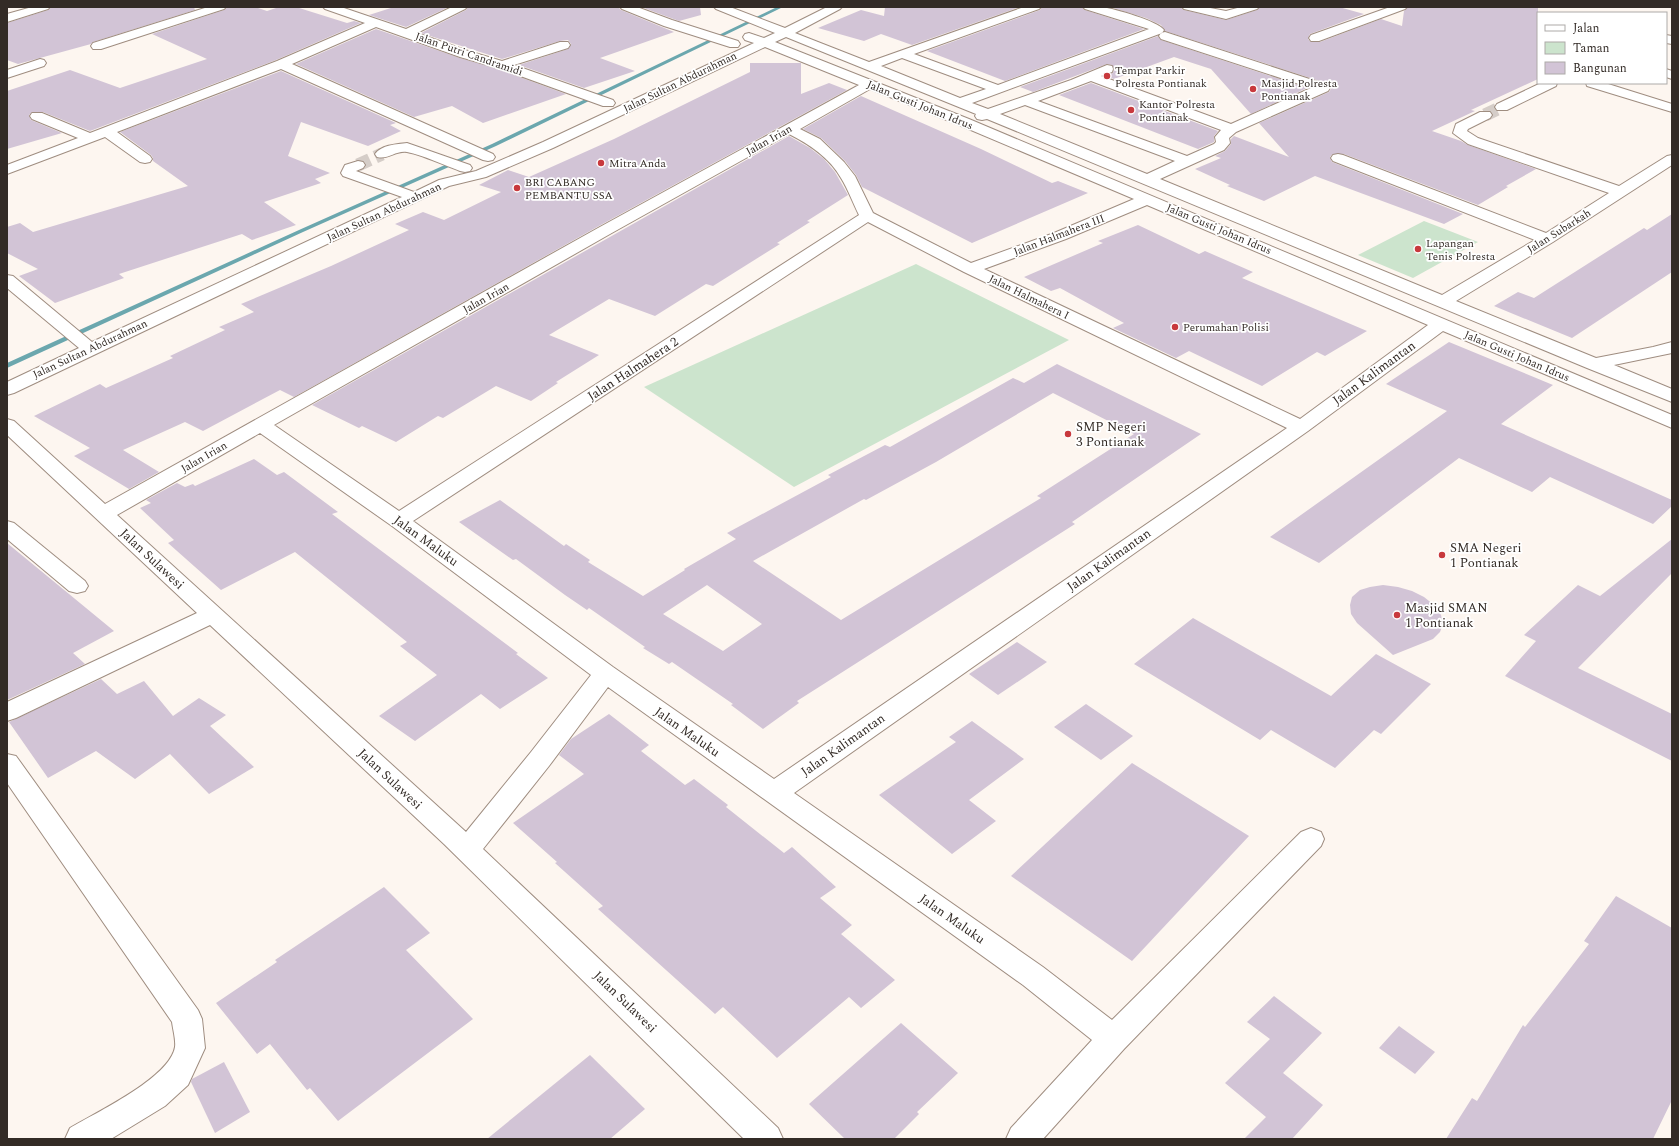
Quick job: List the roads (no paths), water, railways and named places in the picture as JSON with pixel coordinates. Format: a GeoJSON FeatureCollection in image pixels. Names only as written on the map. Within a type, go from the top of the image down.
{"type":"FeatureCollection","features":[{"type":"Feature","properties":{"kind":"street"},"geometry":{"type":"LineString","coordinates":[[7,18],[44,7]]}},
{"type":"Feature","properties":{"kind":"street"},"geometry":{"type":"LineString","coordinates":[[97,46],[220,7]]}},
{"type":"Feature","properties":{"kind":"street","name":"Jalan Putri Candramidi"},"geometry":{"type":"LineString","coordinates":[[330,7],[607,102]]}},
{"type":"Feature","properties":{"kind":"street"},"geometry":{"type":"LineString","coordinates":[[406,32],[461,7]]}},
{"type":"Feature","properties":{"kind":"street"},"geometry":{"type":"LineString","coordinates":[[626,7],[701,34],[729,42],[756,40],[814,7]]}},
{"type":"Feature","properties":{"kind":"street","name":"Jalan Gusti Johan Idrus"},"geometry":{"type":"LineString","coordinates":[[720,7],[1148,179],[1672,396]]}},
{"type":"Feature","properties":{"kind":"street"},"geometry":{"type":"LineString","coordinates":[[776,29],[836,7]]}},
{"type":"Feature","properties":{"kind":"street"},"geometry":{"type":"LineString","coordinates":[[869,66],[1035,7]]}},
{"type":"Feature","properties":{"kind":"street"},"geometry":{"type":"LineString","coordinates":[[960,103],[1158,30],[1148,24],[1089,7]]}},
{"type":"Feature","properties":{"kind":"street"},"geometry":{"type":"LineString","coordinates":[[1188,7],[1226,15],[1253,7]]}},
{"type":"Feature","properties":{"kind":"street"},"geometry":{"type":"LineString","coordinates":[[1375,7],[1389,11]]}},
{"type":"Feature","properties":{"kind":"street"},"geometry":{"type":"LineString","coordinates":[[1315,38],[1401,7]]}},
{"type":"Feature","properties":{"kind":"street"},"geometry":{"type":"LineString","coordinates":[[7,170],[281,64],[374,23]]}},
{"type":"Feature","properties":{"kind":"street"},"geometry":{"type":"LineString","coordinates":[[1148,179],[1219,147],[1223,143],[1222,137],[1231,129],[1323,88],[1165,36]]}},
{"type":"Feature","properties":{"kind":"street","name":"Jalan Gusti Johan Idrus"},"geometry":{"type":"LineString","coordinates":[[756,40],[964,122],[1672,422]]}},
{"type":"Feature","properties":{"kind":"street","name":"Jalan Sultan Abdurahman"},"geometry":{"type":"LineString","coordinates":[[7,389],[84,344],[444,184],[480,174],[548,145],[756,40]]}},
{"type":"Feature","properties":{"kind":"street"},"geometry":{"type":"LineString","coordinates":[[594,109],[729,42]]}},
{"type":"Feature","properties":{"kind":"street"},"geometry":{"type":"LineString","coordinates":[[502,65],[564,45]]}},
{"type":"Feature","properties":{"kind":"street"},"geometry":{"type":"LineString","coordinates":[[902,54],[998,89]]}},
{"type":"Feature","properties":{"kind":"street"},"geometry":{"type":"LineString","coordinates":[[7,74],[40,63]]}},
{"type":"Feature","properties":{"kind":"street"},"geometry":{"type":"LineString","coordinates":[[281,64],[488,157]]}},
{"type":"Feature","properties":{"kind":"street"},"geometry":{"type":"LineString","coordinates":[[964,122],[1026,101],[1108,70]]}},
{"type":"Feature","properties":{"kind":"street"},"geometry":{"type":"LineString","coordinates":[[1091,76],[1231,129]]}},
{"type":"Feature","properties":{"kind":"street","name":"Jalan Irian"},"geometry":{"type":"LineString","coordinates":[[103,514],[597,235],[870,84]]}},
{"type":"Feature","properties":{"kind":"street"},"geometry":{"type":"LineString","coordinates":[[1502,107],[1549,84]]}},
{"type":"Feature","properties":{"kind":"street"},"geometry":{"type":"LineString","coordinates":[[1595,84],[1672,108]]}},
{"type":"Feature","properties":{"kind":"street"},"geometry":{"type":"LineString","coordinates":[[1026,101],[1188,161]]}},
{"type":"Feature","properties":{"kind":"street"},"geometry":{"type":"LineString","coordinates":[[1485,115],[1461,127],[1460,133],[1473,141],[1621,192]]}},
{"type":"Feature","properties":{"kind":"street"},"geometry":{"type":"LineString","coordinates":[[37,116],[90,138]]}},
{"type":"Feature","properties":{"kind":"street"},"geometry":{"type":"LineString","coordinates":[[790,129],[815,142],[839,165],[848,176],[867,216]]}},
{"type":"Feature","properties":{"kind":"street"},"geometry":{"type":"LineString","coordinates":[[107,132],[145,159]]}},
{"type":"Feature","properties":{"kind":"street"},"geometry":{"type":"LineString","coordinates":[[1037,153],[1059,143]]}},
{"type":"Feature","properties":{"kind":"street"},"geometry":{"type":"LineString","coordinates":[[382,154],[393,149],[407,147],[456,165],[488,157],[502,151]]}},
{"type":"Feature","properties":{"kind":"street"},"geometry":{"type":"LineString","coordinates":[[1338,158],[1547,239]]}},
{"type":"Feature","properties":{"kind":"street","name":"Jalan Subarkah"},"geometry":{"type":"LineString","coordinates":[[1444,301],[1547,239],[1672,159]]}},
{"type":"Feature","properties":{"kind":"street"},"geometry":{"type":"LineString","coordinates":[[358,165],[350,168],[348,173],[415,197]]}},
{"type":"Feature","properties":{"kind":"street"},"geometry":{"type":"LineString","coordinates":[[444,184],[456,165]]}},
{"type":"Feature","properties":{"kind":"street","name":"Jalan Halmahera III"},"geometry":{"type":"LineString","coordinates":[[970,269],[1060,236],[1148,200]]}},
{"type":"Feature","properties":{"kind":"street","name":"Jalan Halmahera I"},"geometry":{"type":"LineString","coordinates":[[867,216],[970,269],[1301,427]]}},
{"type":"Feature","properties":{"kind":"street","name":"Jalan Halmahera 2"},"geometry":{"type":"LineString","coordinates":[[399,521],[867,216]]}},
{"type":"Feature","properties":{"kind":"street"},"geometry":{"type":"LineString","coordinates":[[7,280],[84,344]]}},
{"type":"Feature","properties":{"kind":"street","name":"Jalan Kalimantan"},"geometry":{"type":"LineString","coordinates":[[774,794],[1301,427],[1442,324]]}},
{"type":"Feature","properties":{"kind":"street"},"geometry":{"type":"LineString","coordinates":[[1593,364],[1650,354],[1672,347]]}},
{"type":"Feature","properties":{"kind":"street","name":"Jalan Sulawesi"},"geometry":{"type":"LineString","coordinates":[[7,425],[467,850],[767,1139]]}},
{"type":"Feature","properties":{"kind":"street","name":"Jalan Maluku"},"geometry":{"type":"LineString","coordinates":[[261,425],[399,521],[605,673],[774,794],[1033,976],[1113,1039]]}},
{"type":"Feature","properties":{"kind":"street"},"geometry":{"type":"LineString","coordinates":[[7,528],[77,586]]}},
{"type":"Feature","properties":{"kind":"street"},"geometry":{"type":"LineString","coordinates":[[7,712],[212,615]]}},
{"type":"Feature","properties":{"kind":"street"},"geometry":{"type":"LineString","coordinates":[[467,850],[540,759],[605,673]]}},
{"type":"Feature","properties":{"kind":"street"},"geometry":{"type":"LineString","coordinates":[[7,763],[187,1019],[190,1048],[177,1075],[154,1096],[81,1139]]}},
{"type":"Feature","properties":{"kind":"street"},"geometry":{"type":"LineString","coordinates":[[1022,1139],[1113,1039],[1311,839]]}},
{"type":"Feature","properties":{"kind":"waterway"},"geometry":{"type":"LineString","coordinates":[[7,366],[301,231],[494,145],[781,7]]}},
{"type":"Feature","properties":{"kind":"tunnel"},"geometry":{"type":"LineString","coordinates":[[1485,115],[1502,107]]}},
{"type":"Feature","properties":{"kind":"tunnel"},"geometry":{"type":"LineString","coordinates":[[358,165],[382,154]]}},
{"type":"Feature","properties":{"kind":"place","name":"Tempat Parkir Polresta Pontianak"},"geometry":{"type":"Point","coordinates":[1107,76]}},
{"type":"Feature","properties":{"kind":"place","name":"Masjid Polresta Pontianak"},"geometry":{"type":"Point","coordinates":[1253,89]}},
{"type":"Feature","properties":{"kind":"place","name":"Kantor Polresta Pontianak"},"geometry":{"type":"Point","coordinates":[1131,110]}},
{"type":"Feature","properties":{"kind":"place","name":"Mitra Anda"},"geometry":{"type":"Point","coordinates":[601,163]}},
{"type":"Feature","properties":{"kind":"place","name":"BRI CABANG PEMBANTU SSA"},"geometry":{"type":"Point","coordinates":[517,188]}},
{"type":"Feature","properties":{"kind":"place","name":"Lapangan Tenis Polresta"},"geometry":{"type":"Point","coordinates":[1418,249]}},
{"type":"Feature","properties":{"kind":"place","name":"Perumahan Polisi"},"geometry":{"type":"Point","coordinates":[1175,327]}},
{"type":"Feature","properties":{"kind":"place","name":"SMP Negeri 3 Pontianak"},"geometry":{"type":"Point","coordinates":[1068,434]}},
{"type":"Feature","properties":{"kind":"place","name":"SMA Negeri 1 Pontianak"},"geometry":{"type":"Point","coordinates":[1442,555]}},
{"type":"Feature","properties":{"kind":"place","name":"Masjid SMAN 1 Pontianak"},"geometry":{"type":"Point","coordinates":[1397,615]}}]}
